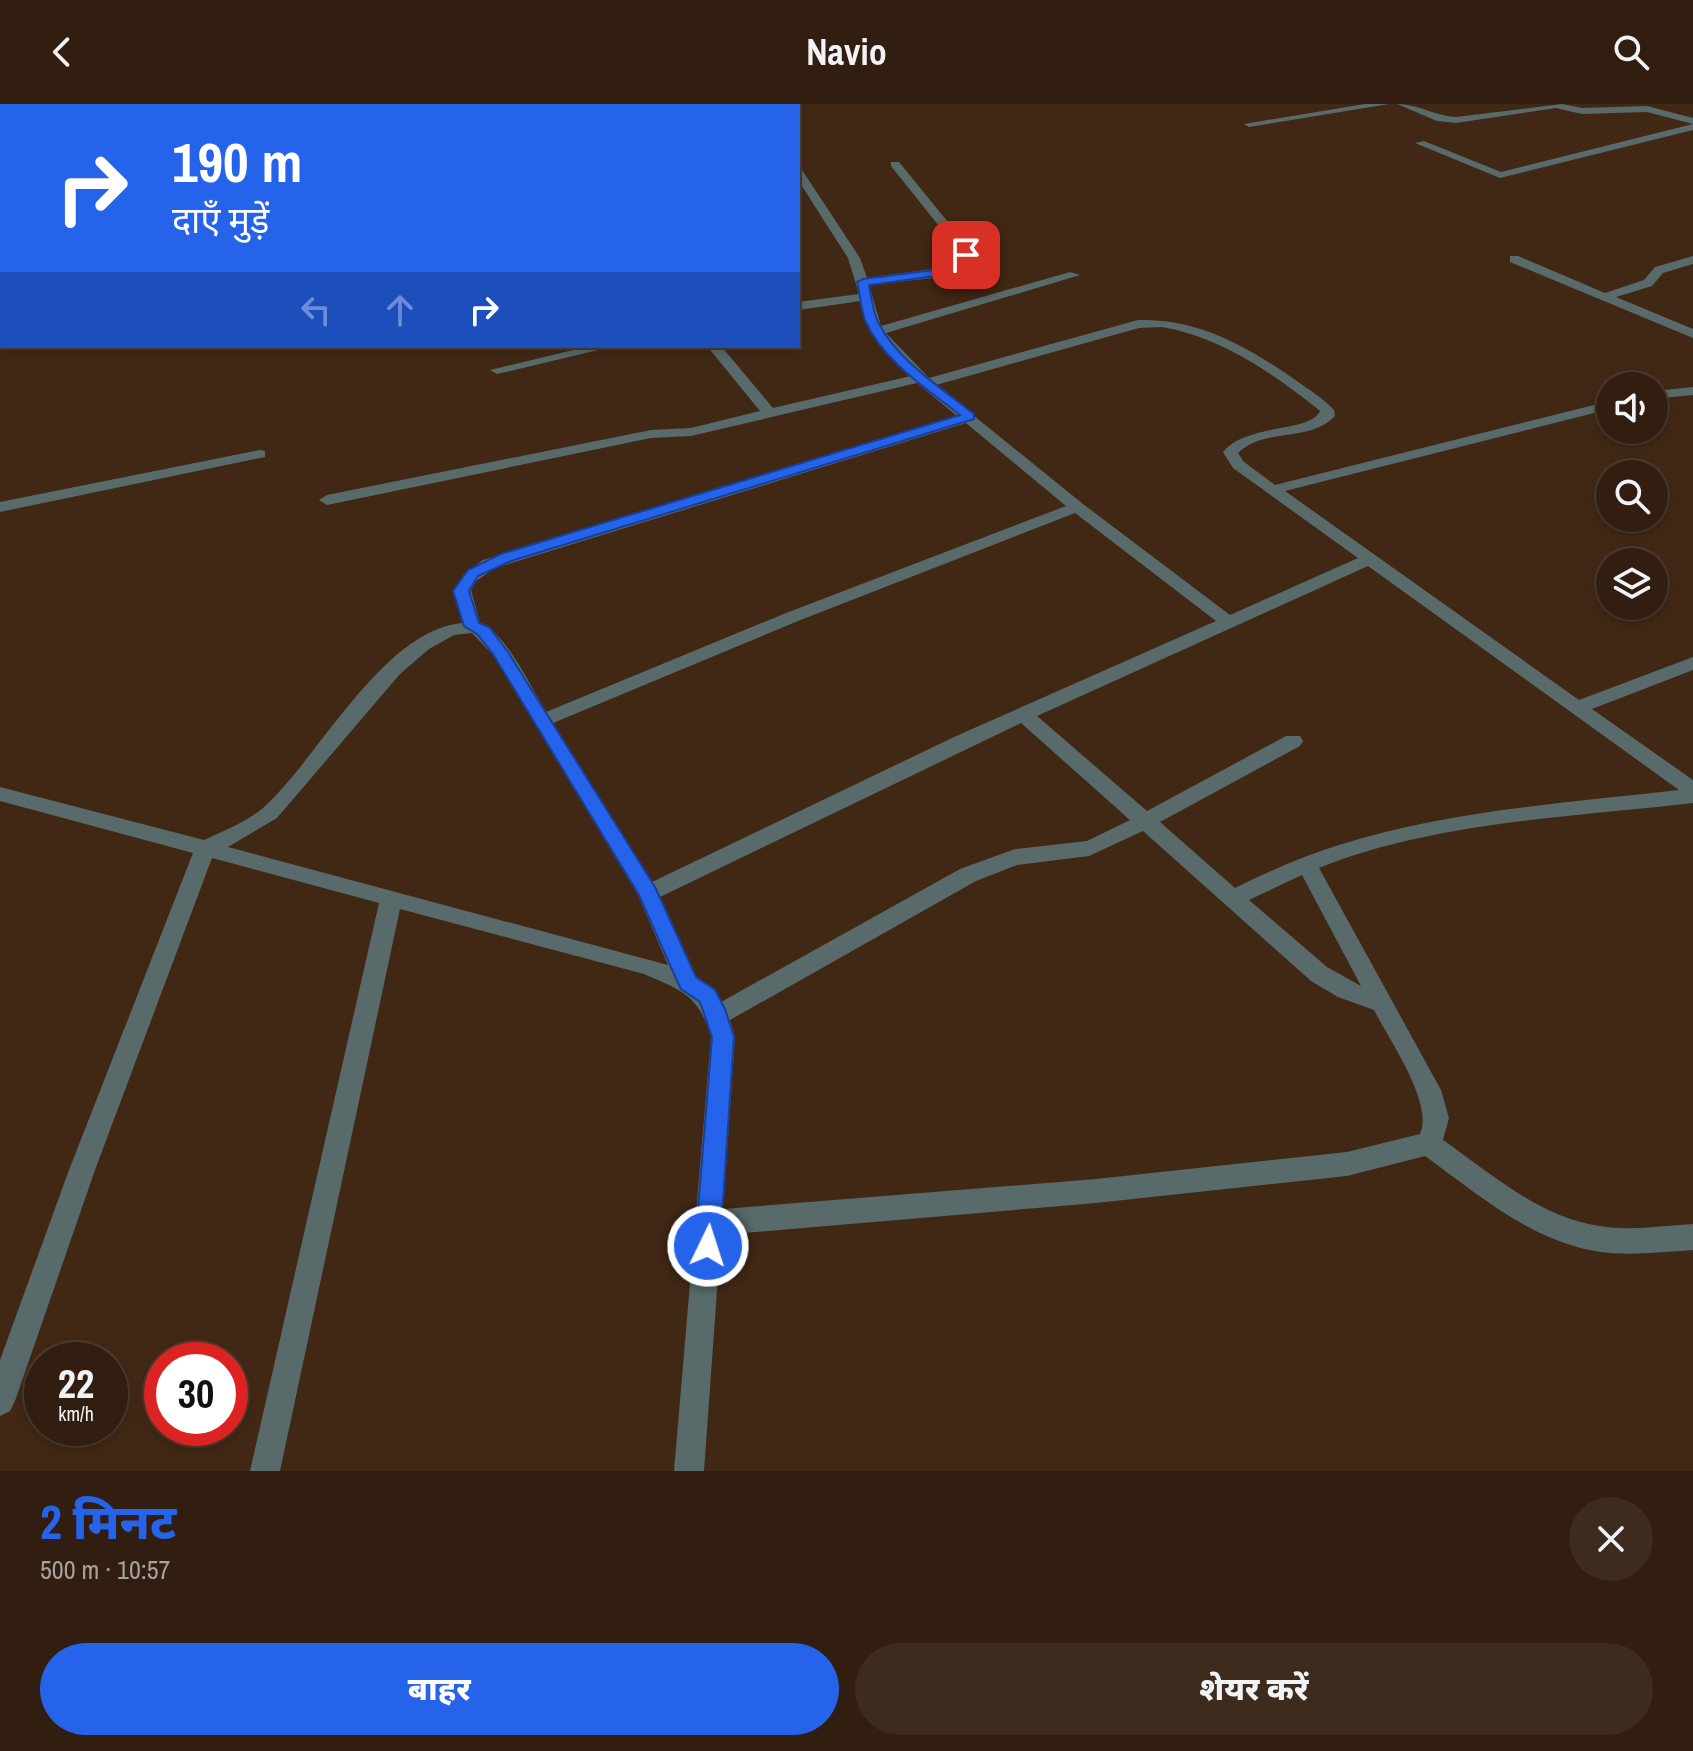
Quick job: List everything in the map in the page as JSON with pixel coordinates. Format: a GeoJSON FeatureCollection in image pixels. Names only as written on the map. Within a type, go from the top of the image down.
{"type":"FeatureCollection","features":[{"type":"Feature","properties":{"kind":"street"},"geometry":{"type":"LineString","coordinates":[[1249,124],[1384,104]]}},
{"type":"Feature","properties":{"kind":"street"},"geometry":{"type":"LineString","coordinates":[[1402,104],[1440,119],[1456,120],[1551,105],[1582,111],[1647,109],[1693,124]]}},
{"type":"Feature","properties":{"kind":"street"},"geometry":{"type":"LineString","coordinates":[[1420,143],[1500,175],[1693,124]]}},
{"type":"Feature","properties":{"kind":"street"},"geometry":{"type":"LineString","coordinates":[[800,305],[961,270],[967,261],[961,245],[895,164]]}},
{"type":"Feature","properties":{"kind":"street"},"geometry":{"type":"LineString","coordinates":[[800,175],[854,258],[871,320],[924,380],[1077,507],[1227,621]]}},
{"type":"Feature","properties":{"kind":"street"},"geometry":{"type":"LineString","coordinates":[[1514,259],[1693,334]]}},
{"type":"Feature","properties":{"kind":"street"},"geometry":{"type":"LineString","coordinates":[[1604,297],[1648,283],[1659,270],[1693,260]]}},
{"type":"Feature","properties":{"kind":"street"},"geometry":{"type":"LineString","coordinates":[[878,331],[1074,275]]}},
{"type":"Feature","properties":{"kind":"street"},"geometry":{"type":"LineString","coordinates":[[327,500],[651,434],[691,432],[924,380],[1138,324],[1162,322],[1195,328],[1215,336],[1327,410],[1328,416],[1324,421],[1258,437],[1235,446],[1230,452],[1238,465],[1368,560],[1416,590],[1693,793]]}},
{"type":"Feature","properties":{"kind":"street"},"geometry":{"type":"LineString","coordinates":[[716,348],[769,413]]}},
{"type":"Feature","properties":{"kind":"street"},"geometry":{"type":"LineString","coordinates":[[497,370],[582,349]]}},
{"type":"Feature","properties":{"kind":"street"},"geometry":{"type":"LineString","coordinates":[[1668,394],[1693,391]]}},
{"type":"Feature","properties":{"kind":"street"},"geometry":{"type":"LineString","coordinates":[[1272,490],[1596,409]]}},
{"type":"Feature","properties":{"kind":"street"},"geometry":{"type":"LineString","coordinates":[[472,626],[461,591],[466,579],[489,564],[969,417]]}},
{"type":"Feature","properties":{"kind":"street"},"geometry":{"type":"LineString","coordinates":[[0,507],[260,454]]}},
{"type":"Feature","properties":{"kind":"street"},"geometry":{"type":"LineString","coordinates":[[541,721],[792,617],[1077,507]]}},
{"type":"Feature","properties":{"kind":"street"},"geometry":{"type":"LineString","coordinates":[[648,893],[1023,714],[1368,560]]}},
{"type":"Feature","properties":{"kind":"street"},"geometry":{"type":"LineString","coordinates":[[0,1401],[82,1170],[205,849],[270,813],[387,675],[412,653],[445,632],[472,626],[483,631],[500,652],[648,893],[688,983]]}},
{"type":"Feature","properties":{"kind":"street"},"geometry":{"type":"LineString","coordinates":[[1578,707],[1693,663]]}},
{"type":"Feature","properties":{"kind":"street"},"geometry":{"type":"LineString","coordinates":[[1023,714],[1319,974],[1346,990],[1383,1004]]}},
{"type":"Feature","properties":{"kind":"street"},"geometry":{"type":"LineString","coordinates":[[718,1015],[968,875],[1015,857],[1089,848],[1146,821],[1293,741]]}},
{"type":"Feature","properties":{"kind":"street"},"geometry":{"type":"LineString","coordinates":[[1234,898],[1346,851],[1447,826],[1693,793]]}},
{"type":"Feature","properties":{"kind":"street"},"geometry":{"type":"LineString","coordinates":[[0,794],[648,966],[688,983],[707,996],[718,1015],[723,1037],[689,1471]]}},
{"type":"Feature","properties":{"kind":"street"},"geometry":{"type":"LineString","coordinates":[[709,1223],[1096,1191],[1331,1165],[1402,1153],[1428,1144],[1438,1128],[1438,1113],[1429,1090],[1307,865]]}},
{"type":"Feature","properties":{"kind":"street"},"geometry":{"type":"LineString","coordinates":[[265,1471],[391,899]]}},
{"type":"Feature","properties":{"kind":"street"},"geometry":{"type":"LineString","coordinates":[[1428,1144],[1523,1209],[1567,1232],[1625,1241],[1693,1237]]}},
{"type":"Feature","properties":{"kind":"route"},"geometry":{"type":"LineString","coordinates":[[708,1246],[723,1037],[718,1015],[707,996],[688,983],[648,893],[500,652],[483,631],[472,626],[461,591],[466,579],[473,573],[506,557],[969,417],[920,378],[885,342],[871,320],[863,282],[961,270],[965,267],[966,255]]}}]}
